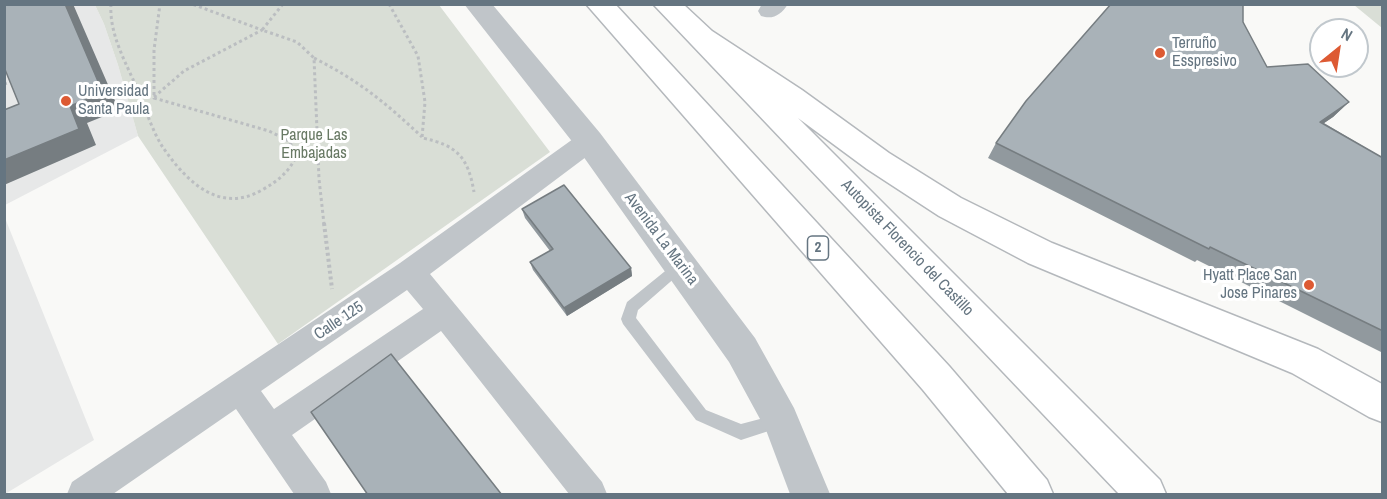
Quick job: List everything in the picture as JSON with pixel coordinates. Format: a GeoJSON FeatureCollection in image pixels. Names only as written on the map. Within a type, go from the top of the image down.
{"type":"FeatureCollection","features":[{"type":"Feature","properties":{"kind":"highway","name":"2"},"geometry":{"type":"LineString","coordinates":[[599,4],[936,378],[1033,495]]}},
{"type":"Feature","properties":{"kind":"highway","name":"Autopista Florencio del Castillo"},"geometry":{"type":"LineString","coordinates":[[666,4],[702,38],[1146,495]]}},
{"type":"Feature","properties":{"kind":"highway"},"geometry":{"type":"LineString","coordinates":[[702,38],[792,98],[878,161],[950,207],[1040,253],[1305,361],[1383,404]]}},
{"type":"Feature","properties":{"kind":"street","name":"Avenida La Marina"},"geometry":{"type":"LineString","coordinates":[[477,4],[589,141],[742,350],[781,421],[810,495]]}},
{"type":"Feature","properties":{"kind":"street","name":"Calle 125"},"geometry":{"type":"LineString","coordinates":[[84,495],[410,272],[589,141]]}},
{"type":"Feature","properties":{"kind":"street"},"geometry":{"type":"LineString","coordinates":[[410,272],[590,495]]}},
{"type":"Feature","properties":{"kind":"street"},"geometry":{"type":"LineString","coordinates":[[270,431],[444,312]]}},
{"type":"Feature","properties":{"kind":"street"},"geometry":{"type":"LineString","coordinates":[[240,388],[314,495]]}},
{"type":"Feature","properties":{"kind":"lane"},"geometry":{"type":"LineString","coordinates":[[680,265],[632,306],[628,319],[701,415],[741,432],[781,421]]}},
{"type":"Feature","properties":{"kind":"path"},"geometry":{"type":"LineString","coordinates":[[111,4],[110,18],[120,49],[163,148],[193,183],[217,198],[251,196],[276,182],[291,168],[297,155],[289,141],[269,131],[154,98]]}},
{"type":"Feature","properties":{"kind":"path"},"geometry":{"type":"LineString","coordinates":[[154,98],[154,50],[160,4]]}},
{"type":"Feature","properties":{"kind":"path"},"geometry":{"type":"LineString","coordinates":[[192,4],[297,42],[314,58],[345,74],[382,99],[422,138],[442,141],[459,152],[471,170],[474,193]]}},
{"type":"Feature","properties":{"kind":"path"},"geometry":{"type":"LineString","coordinates":[[154,98],[184,71],[262,30],[283,4]]}},
{"type":"Feature","properties":{"kind":"path"},"geometry":{"type":"LineString","coordinates":[[389,4],[418,56],[425,102],[422,138]]}},
{"type":"Feature","properties":{"kind":"path"},"geometry":{"type":"LineString","coordinates":[[314,58],[319,179],[333,294]]}},
{"type":"Feature","properties":{"kind":"path"},"geometry":{"type":"LineString","coordinates":[[4,84],[14,81],[11,70]]}},
{"type":"Feature","properties":{"kind":"shaded area","name":"Universidad Santa Paula"},"geometry":{"type":"Polygon","coordinates":[[[5,5],[95,5],[118,65],[138,136],[5,205],[5,5]]]}},
{"type":"Feature","properties":{"kind":"shaded area"},"geometry":{"type":"Polygon","coordinates":[[[5,218],[94,440],[4,494],[5,218]]]}},
{"type":"Feature","properties":{"kind":"green space","name":"Parque Las Embajadas"},"geometry":{"type":"Polygon","coordinates":[[[95,5],[439,5],[550,152],[278,344],[138,136],[118,65],[95,5]]]}},
{"type":"Feature","properties":{"kind":"green space"},"geometry":{"type":"Polygon","coordinates":[[[1354,5],[1382,5],[1382,28],[1354,5]]]}},
{"type":"Feature","properties":{"kind":"building"},"geometry":{"type":"Polygon","coordinates":[[[4,4],[65,4],[103,93],[70,106],[79,129],[4,160],[4,110],[19,104],[4,67],[4,4]]]}},
{"type":"Feature","properties":{"kind":"building"},"geometry":{"type":"Polygon","coordinates":[[[1111,4],[1243,4],[1243,22],[1267,67],[1308,64],[1309,78],[1323,78],[1349,102],[1320,122],[1383,158],[1383,331],[1210,247],[1209,249],[996,143],[1026,101],[1111,4]]]}},
{"type":"Feature","properties":{"kind":"building"},"geometry":{"type":"Polygon","coordinates":[[[564,185],[631,268],[564,308],[530,262],[553,249],[522,209],[564,185]]]}},
{"type":"Feature","properties":{"kind":"building"},"geometry":{"type":"Polygon","coordinates":[[[391,354],[502,495],[368,495],[311,412],[391,354]]]}},
{"type":"Feature","properties":{"kind":"place","name":"Terruño Esspresivo"},"geometry":{"type":"Point","coordinates":[1160,53]}},
{"type":"Feature","properties":{"kind":"place","name":"Universidad Santa Paula"},"geometry":{"type":"Point","coordinates":[66,101]}},
{"type":"Feature","properties":{"kind":"place","name":"Hyatt Place San Jose Pinares"},"geometry":{"type":"Point","coordinates":[1309,285]}}]}
